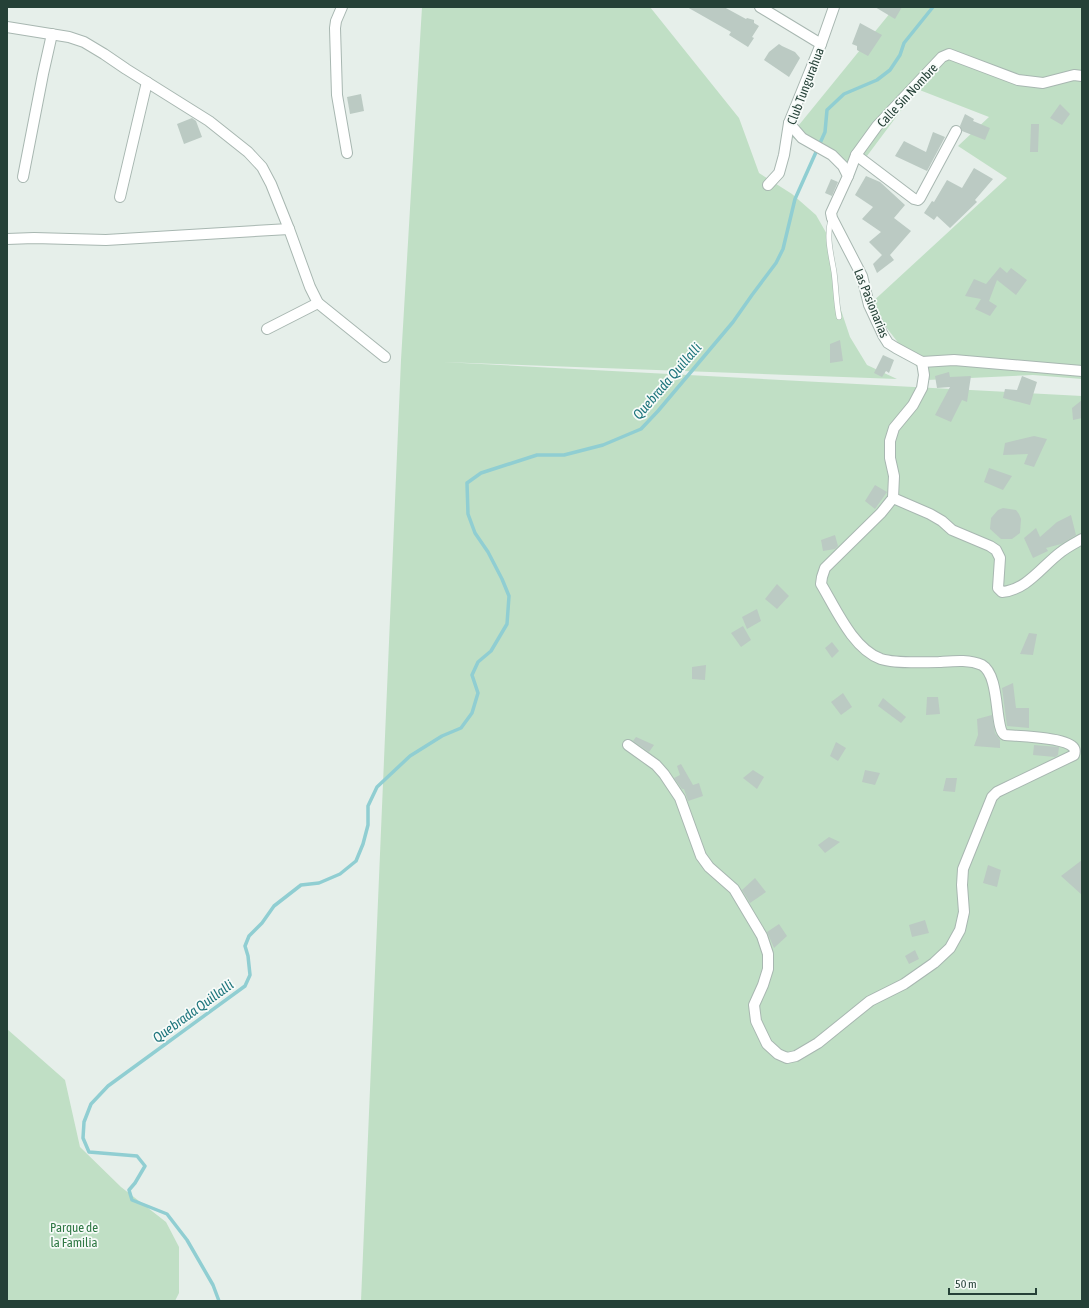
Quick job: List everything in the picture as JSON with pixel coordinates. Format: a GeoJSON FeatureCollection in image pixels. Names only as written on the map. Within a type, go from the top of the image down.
{"type":"FeatureCollection","features":[{"type":"Feature","properties":{"kind":"street"},"geometry":{"type":"LineString","coordinates":[[342,7],[336,21],[335,28],[336,82],[347,153]]}},
{"type":"Feature","properties":{"kind":"street"},"geometry":{"type":"LineString","coordinates":[[760,7],[821,44]]}},
{"type":"Feature","properties":{"kind":"street","name":"Club Tungurahua"},"geometry":{"type":"LineString","coordinates":[[768,186],[779,172],[784,155],[789,123],[821,44],[834,7]]}},
{"type":"Feature","properties":{"kind":"street"},"geometry":{"type":"LineString","coordinates":[[7,27],[69,37],[84,42],[209,121],[248,152],[262,167],[271,184],[310,287],[318,303],[385,357]]}},
{"type":"Feature","properties":{"kind":"street"},"geometry":{"type":"LineString","coordinates":[[23,177],[52,34]]}},
{"type":"Feature","properties":{"kind":"street","name":"Calle Sin Nombre"},"geometry":{"type":"LineString","coordinates":[[848,176],[856,155],[877,126],[942,57],[949,54],[1018,80],[1043,83],[1074,75],[1082,76]]}},
{"type":"Feature","properties":{"kind":"street"},"geometry":{"type":"LineString","coordinates":[[120,197],[147,82]]}},
{"type":"Feature","properties":{"kind":"street"},"geometry":{"type":"LineString","coordinates":[[789,123],[802,138],[832,155],[843,166],[848,176],[831,213],[832,218]]}},
{"type":"Feature","properties":{"kind":"street"},"geometry":{"type":"LineString","coordinates":[[856,155],[918,200],[956,132]]}},
{"type":"Feature","properties":{"kind":"street","name":"Las Pasionarias"},"geometry":{"type":"LineString","coordinates":[[832,218],[862,276],[869,305],[888,343],[922,362]]}},
{"type":"Feature","properties":{"kind":"street"},"geometry":{"type":"LineString","coordinates":[[7,239],[34,238],[106,240],[289,229]]}},
{"type":"Feature","properties":{"kind":"street"},"geometry":{"type":"LineString","coordinates":[[266,329],[318,303]]}},
{"type":"Feature","properties":{"kind":"street"},"geometry":{"type":"LineString","coordinates":[[628,745],[656,765],[664,774],[680,798],[701,856],[710,867],[734,889],[762,936],[768,954],[768,969],[764,985],[754,1005],[756,1021],[768,1044],[778,1054],[787,1058],[796,1056],[818,1043],[870,1001],[904,984],[934,963],[950,948],[960,930],[964,912],[962,885],[963,869],[992,797],[997,792],[1078,756],[1073,747],[1055,740],[1002,734],[1000,730],[992,682],[985,668],[981,665],[964,661],[897,662],[882,659],[868,653],[847,628],[821,584],[822,577],[825,568],[881,513],[893,498],[894,476],[890,458],[890,441],[894,428],[913,405],[922,388],[924,375],[922,362],[954,360],[1082,372]]}},
{"type":"Feature","properties":{"kind":"street"},"geometry":{"type":"LineString","coordinates":[[893,498],[930,514],[942,521],[952,530],[996,550],[1000,558],[998,588],[1002,592],[1010,592],[1029,581],[1061,552],[1082,539]]}},
{"type":"Feature","properties":{"kind":"lane"},"geometry":{"type":"LineString","coordinates":[[832,218],[829,228],[829,242],[834,274],[835,299],[839,316]]}},
{"type":"Feature","properties":{"kind":"green space"},"geometry":{"type":"Polygon","coordinates":[[[422,7],[650,7],[739,118],[759,173],[792,194],[816,215],[828,236],[837,298],[850,337],[867,365],[897,379],[443,362],[1082,396],[1082,1301],[361,1301],[401,360],[422,7]]]}},
{"type":"Feature","properties":{"kind":"green space"},"geometry":{"type":"Polygon","coordinates":[[[895,7],[1082,7],[1082,379],[1033,375],[927,380],[869,305],[1007,178],[958,146],[989,117],[917,89],[861,164],[823,156],[790,136],[895,7]]]}},
{"type":"Feature","properties":{"kind":"green space","name":"Parque de la Familia"},"geometry":{"type":"Polygon","coordinates":[[[7,1029],[65,1080],[80,1147],[121,1187],[166,1222],[179,1247],[179,1293],[175,1301],[7,1301],[7,1029]]]}},
{"type":"Feature","properties":{"kind":"building"},"geometry":{"type":"Polygon","coordinates":[[[687,7],[724,7],[746,19],[754,20],[754,23],[759,26],[748,47],[729,35],[731,32],[687,7]]]}},
{"type":"Feature","properties":{"kind":"building"},"geometry":{"type":"Polygon","coordinates":[[[875,7],[902,7],[895,19],[875,7]]]}},
{"type":"Feature","properties":{"kind":"building"},"geometry":{"type":"Polygon","coordinates":[[[860,23],[882,35],[868,56],[857,50],[857,46],[852,44],[860,23]]]}},
{"type":"Feature","properties":{"kind":"building"},"geometry":{"type":"Polygon","coordinates":[[[779,44],[795,52],[800,58],[789,77],[764,60],[769,52],[779,44]]]}},
{"type":"Feature","properties":{"kind":"building"},"geometry":{"type":"Polygon","coordinates":[[[361,94],[364,111],[350,114],[347,97],[361,94]]]}},
{"type":"Feature","properties":{"kind":"building"},"geometry":{"type":"Polygon","coordinates":[[[1060,104],[1070,114],[1062,125],[1050,118],[1060,104]]]}},
{"type":"Feature","properties":{"kind":"building"},"geometry":{"type":"Polygon","coordinates":[[[965,114],[974,119],[973,121],[990,128],[985,140],[962,131],[960,126],[965,114]]]}},
{"type":"Feature","properties":{"kind":"building"},"geometry":{"type":"Polygon","coordinates":[[[192,118],[196,121],[202,137],[184,144],[177,124],[192,118]]]}},
{"type":"Feature","properties":{"kind":"building"},"geometry":{"type":"Polygon","coordinates":[[[1031,124],[1039,124],[1038,152],[1030,152],[1031,124]]]}},
{"type":"Feature","properties":{"kind":"building"},"geometry":{"type":"Polygon","coordinates":[[[933,132],[945,137],[927,171],[895,156],[904,141],[926,152],[933,132]]]}},
{"type":"Feature","properties":{"kind":"building"},"geometry":{"type":"Polygon","coordinates":[[[974,168],[993,179],[975,200],[977,202],[950,228],[937,216],[934,220],[924,213],[932,201],[934,202],[947,180],[962,188],[974,168]]]}},
{"type":"Feature","properties":{"kind":"building"},"geometry":{"type":"Polygon","coordinates":[[[866,176],[880,182],[905,205],[894,218],[911,231],[890,255],[894,260],[877,273],[873,264],[882,255],[869,242],[881,232],[862,219],[873,207],[855,195],[866,176]]]}},
{"type":"Feature","properties":{"kind":"building"},"geometry":{"type":"Polygon","coordinates":[[[831,179],[838,182],[832,196],[825,193],[831,179]]]}},
{"type":"Feature","properties":{"kind":"building"},"geometry":{"type":"Polygon","coordinates":[[[1000,267],[1007,273],[1011,268],[1027,280],[1016,295],[997,280],[989,301],[997,306],[990,316],[975,309],[981,299],[965,296],[974,279],[986,284],[1000,267]]]}},
{"type":"Feature","properties":{"kind":"building"},"geometry":{"type":"Polygon","coordinates":[[[840,340],[843,361],[830,363],[830,344],[840,340]]]}},
{"type":"Feature","properties":{"kind":"building"},"geometry":{"type":"Polygon","coordinates":[[[883,355],[894,360],[889,373],[886,371],[882,377],[874,373],[883,355]]]}},
{"type":"Feature","properties":{"kind":"building"},"geometry":{"type":"Polygon","coordinates":[[[949,372],[950,377],[971,376],[967,402],[962,400],[951,422],[935,415],[950,387],[937,388],[935,376],[949,372]]]}},
{"type":"Feature","properties":{"kind":"building"},"geometry":{"type":"Polygon","coordinates":[[[1022,376],[1037,382],[1030,405],[1003,398],[1005,389],[1017,390],[1022,376]]]}},
{"type":"Feature","properties":{"kind":"building"},"geometry":{"type":"Polygon","coordinates":[[[1082,400],[1082,418],[1073,420],[1072,408],[1082,400]]]}},
{"type":"Feature","properties":{"kind":"building"},"geometry":{"type":"Polygon","coordinates":[[[1034,436],[1047,439],[1034,467],[1024,464],[1028,454],[1003,455],[1005,443],[1034,436]]]}},
{"type":"Feature","properties":{"kind":"building"},"geometry":{"type":"Polygon","coordinates":[[[989,468],[1012,476],[1003,490],[984,482],[989,468]]]}},
{"type":"Feature","properties":{"kind":"building"},"geometry":{"type":"Polygon","coordinates":[[[875,485],[887,492],[875,509],[865,501],[875,485]]]}},
{"type":"Feature","properties":{"kind":"building"},"geometry":{"type":"Polygon","coordinates":[[[1003,508],[1016,510],[1021,519],[1020,533],[1012,539],[1001,539],[990,529],[991,518],[998,510],[1003,508]]]}},
{"type":"Feature","properties":{"kind":"building"},"geometry":{"type":"Polygon","coordinates":[[[1071,515],[1076,535],[1061,544],[1046,548],[1048,551],[1033,558],[1024,538],[1036,528],[1040,537],[1057,522],[1071,515]]]}},
{"type":"Feature","properties":{"kind":"building"},"geometry":{"type":"Polygon","coordinates":[[[835,535],[838,546],[835,549],[823,551],[821,540],[835,535]]]}},
{"type":"Feature","properties":{"kind":"building"},"geometry":{"type":"Polygon","coordinates":[[[777,584],[789,596],[777,609],[765,599],[777,584]]]}},
{"type":"Feature","properties":{"kind":"building"},"geometry":{"type":"Polygon","coordinates":[[[757,609],[761,621],[747,629],[742,617],[757,609]]]}},
{"type":"Feature","properties":{"kind":"building"},"geometry":{"type":"Polygon","coordinates":[[[743,626],[751,640],[741,647],[731,633],[743,626]]]}},
{"type":"Feature","properties":{"kind":"building"},"geometry":{"type":"Polygon","coordinates":[[[1029,633],[1037,634],[1033,655],[1020,654],[1029,633]]]}},
{"type":"Feature","properties":{"kind":"building"},"geometry":{"type":"Polygon","coordinates":[[[832,642],[839,651],[832,658],[825,648],[832,642]]]}},
{"type":"Feature","properties":{"kind":"building"},"geometry":{"type":"Polygon","coordinates":[[[706,665],[705,680],[692,679],[692,667],[706,665]]]}},
{"type":"Feature","properties":{"kind":"building"},"geometry":{"type":"Polygon","coordinates":[[[1013,683],[1016,708],[1029,708],[1029,728],[1007,726],[1002,688],[1013,683]]]}},
{"type":"Feature","properties":{"kind":"building"},"geometry":{"type":"Polygon","coordinates":[[[843,693],[852,707],[841,715],[831,702],[843,693]]]}},
{"type":"Feature","properties":{"kind":"building"},"geometry":{"type":"Polygon","coordinates":[[[927,697],[938,697],[940,714],[926,715],[927,697]]]}},
{"type":"Feature","properties":{"kind":"building"},"geometry":{"type":"Polygon","coordinates":[[[883,698],[906,717],[901,723],[878,706],[883,698]]]}},
{"type":"Feature","properties":{"kind":"building"},"geometry":{"type":"Polygon","coordinates":[[[992,715],[995,733],[1000,740],[1000,748],[974,746],[978,735],[977,719],[992,715]]]}},
{"type":"Feature","properties":{"kind":"building"},"geometry":{"type":"Polygon","coordinates":[[[636,737],[654,745],[649,752],[633,741],[636,737]]]}},
{"type":"Feature","properties":{"kind":"building"},"geometry":{"type":"Polygon","coordinates":[[[836,742],[846,748],[838,761],[830,756],[836,742]]]}},
{"type":"Feature","properties":{"kind":"building"},"geometry":{"type":"Polygon","coordinates":[[[1034,745],[1059,747],[1058,755],[1055,757],[1033,755],[1034,745]]]}},
{"type":"Feature","properties":{"kind":"building"},"geometry":{"type":"Polygon","coordinates":[[[681,764],[693,785],[699,783],[703,796],[688,801],[684,789],[682,789],[674,778],[680,775],[677,766],[681,764]]]}},
{"type":"Feature","properties":{"kind":"building"},"geometry":{"type":"Polygon","coordinates":[[[753,770],[764,777],[757,789],[743,778],[753,770]]]}},
{"type":"Feature","properties":{"kind":"building"},"geometry":{"type":"Polygon","coordinates":[[[865,770],[880,773],[875,785],[862,782],[865,770]]]}},
{"type":"Feature","properties":{"kind":"building"},"geometry":{"type":"Polygon","coordinates":[[[946,778],[957,778],[955,792],[943,791],[946,778]]]}},
{"type":"Feature","properties":{"kind":"building"},"geometry":{"type":"Polygon","coordinates":[[[829,837],[840,842],[825,853],[818,845],[829,837]]]}},
{"type":"Feature","properties":{"kind":"building"},"geometry":{"type":"Polygon","coordinates":[[[1082,860],[1082,895],[1061,876],[1082,860]]]}},
{"type":"Feature","properties":{"kind":"building"},"geometry":{"type":"Polygon","coordinates":[[[988,865],[1001,870],[997,887],[983,883],[988,865]]]}},
{"type":"Feature","properties":{"kind":"building"},"geometry":{"type":"Polygon","coordinates":[[[755,878],[766,892],[750,903],[742,890],[755,878]]]}},
{"type":"Feature","properties":{"kind":"building"},"geometry":{"type":"Polygon","coordinates":[[[925,920],[929,933],[912,937],[909,925],[925,920]]]}},
{"type":"Feature","properties":{"kind":"building"},"geometry":{"type":"Polygon","coordinates":[[[779,924],[787,936],[774,948],[767,932],[779,924]]]}},
{"type":"Feature","properties":{"kind":"building"},"geometry":{"type":"Polygon","coordinates":[[[915,950],[919,959],[909,964],[905,956],[915,950]]]}},
{"type":"Feature","properties":{"kind":"waterway","name":"Quebrada Quillalli"},"geometry":{"type":"LineString","coordinates":[[219,1301],[213,1285],[187,1240],[167,1214],[132,1200],[129,1190],[145,1166],[137,1156],[89,1152],[83,1138],[84,1122],[91,1104],[108,1086],[245,986],[250,975],[248,956],[245,946],[249,936],[262,923],[274,906],[301,885],[319,883],[340,874],[356,861],[363,844],[368,825],[368,806],[377,787],[410,756],[442,736],[461,728],[472,713],[478,693],[472,675],[478,662],[491,651],[507,624],[509,596],[488,552],[475,533],[468,514],[467,483],[481,473],[537,455],[564,455],[603,445],[641,429],[733,322],[776,263],[783,249],[795,199],[825,132],[827,110],[844,94],[877,80],[890,70],[900,55],[904,43],[933,7]]}}]}
